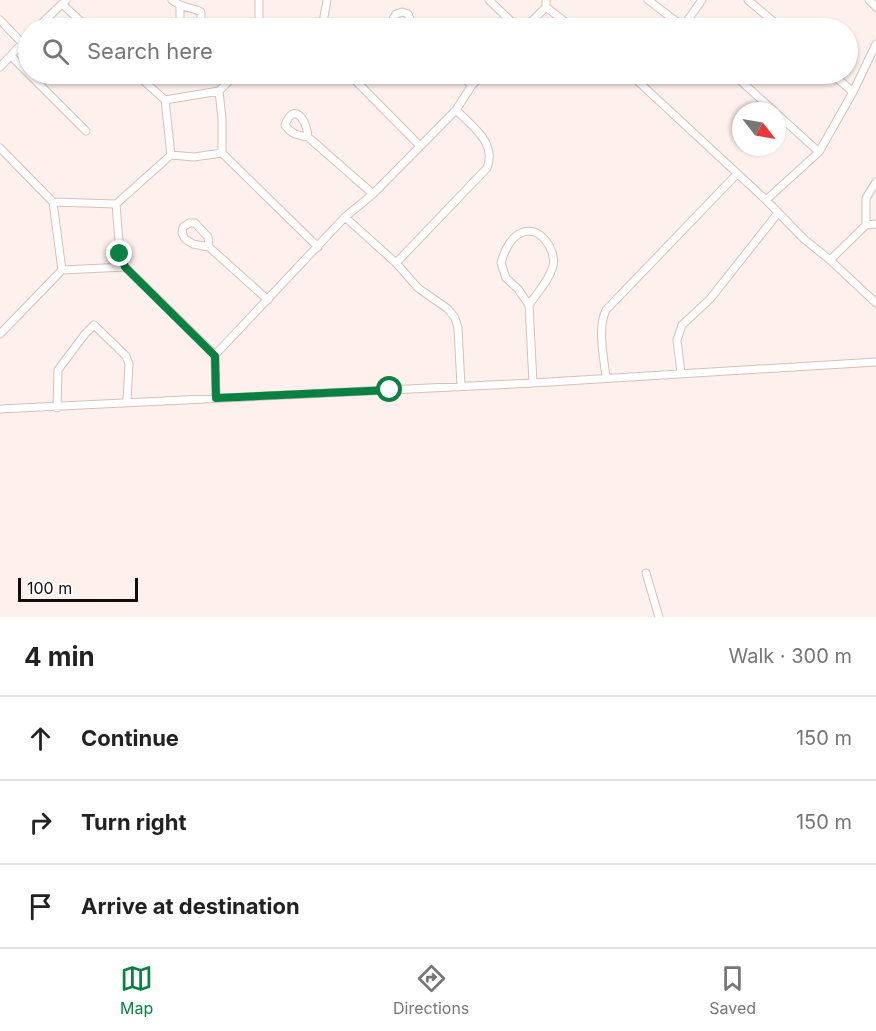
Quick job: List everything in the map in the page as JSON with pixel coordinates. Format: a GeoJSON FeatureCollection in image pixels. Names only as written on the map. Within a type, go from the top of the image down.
{"type":"FeatureCollection","features":[{"type":"Feature","properties":{"kind":"street"},"geometry":{"type":"LineString","coordinates":[[172,0],[180,7],[192,8],[201,12],[201,18]]}},
{"type":"Feature","properties":{"kind":"street"},"geometry":{"type":"LineString","coordinates":[[259,0],[259,18]]}},
{"type":"Feature","properties":{"kind":"street"},"geometry":{"type":"LineString","coordinates":[[324,18],[327,0]]}},
{"type":"Feature","properties":{"kind":"street"},"geometry":{"type":"LineString","coordinates":[[489,0],[508,18]]}},
{"type":"Feature","properties":{"kind":"street"},"geometry":{"type":"LineString","coordinates":[[648,0],[671,18]]}},
{"type":"Feature","properties":{"kind":"street"},"geometry":{"type":"LineString","coordinates":[[690,18],[702,0]]}},
{"type":"Feature","properties":{"kind":"street"},"geometry":{"type":"LineString","coordinates":[[748,0],[769,18]]}},
{"type":"Feature","properties":{"kind":"street"},"geometry":{"type":"LineString","coordinates":[[869,0],[876,7]]}},
{"type":"Feature","properties":{"kind":"street"},"geometry":{"type":"LineString","coordinates":[[47,18],[64,2],[79,18]]}},
{"type":"Feature","properties":{"kind":"street"},"geometry":{"type":"LineString","coordinates":[[534,18],[546,4],[562,18]]}},
{"type":"Feature","properties":{"kind":"street"},"geometry":{"type":"LineString","coordinates":[[180,7],[180,18]]}},
{"type":"Feature","properties":{"kind":"street"},"geometry":{"type":"LineString","coordinates":[[394,18],[396,14],[402,12],[408,14],[410,18]]}},
{"type":"Feature","properties":{"kind":"street"},"geometry":{"type":"LineString","coordinates":[[0,20],[18,39]]}},
{"type":"Feature","properties":{"kind":"street"},"geometry":{"type":"LineString","coordinates":[[858,82],[876,44]]}},
{"type":"Feature","properties":{"kind":"street"},"geometry":{"type":"LineString","coordinates":[[0,67],[18,48]]}},
{"type":"Feature","properties":{"kind":"street"},"geometry":{"type":"LineString","coordinates":[[11,56],[18,63]]}},
{"type":"Feature","properties":{"kind":"street"},"geometry":{"type":"LineString","coordinates":[[39,84],[86,131]]}},
{"type":"Feature","properties":{"kind":"street"},"geometry":{"type":"LineString","coordinates":[[147,84],[165,100],[171,155]]}},
{"type":"Feature","properties":{"kind":"street"},"geometry":{"type":"LineString","coordinates":[[165,100],[219,91],[226,84]]}},
{"type":"Feature","properties":{"kind":"street"},"geometry":{"type":"LineString","coordinates":[[359,84],[419,145]]}},
{"type":"Feature","properties":{"kind":"street"},"geometry":{"type":"LineString","coordinates":[[641,84],[766,200],[804,239],[876,303]]}},
{"type":"Feature","properties":{"kind":"street"},"geometry":{"type":"LineString","coordinates":[[744,84],[764,102]]}},
{"type":"Feature","properties":{"kind":"street"},"geometry":{"type":"LineString","coordinates":[[844,84],[853,92]]}},
{"type":"Feature","properties":{"kind":"street"},"geometry":{"type":"LineString","coordinates":[[766,200],[819,152],[857,84]]}},
{"type":"Feature","properties":{"kind":"street"},"geometry":{"type":"LineString","coordinates":[[215,356],[345,217],[373,194],[456,110],[472,86]]}},
{"type":"Feature","properties":{"kind":"street"},"geometry":{"type":"LineString","coordinates":[[219,91],[222,153],[318,247]]}},
{"type":"Feature","properties":{"kind":"street"},"geometry":{"type":"LineString","coordinates":[[396,263],[488,168],[490,152],[486,142],[456,110]]}},
{"type":"Feature","properties":{"kind":"street"},"geometry":{"type":"LineString","coordinates":[[786,122],[819,152]]}},
{"type":"Feature","properties":{"kind":"street"},"geometry":{"type":"LineString","coordinates":[[308,137],[373,194]]}},
{"type":"Feature","properties":{"kind":"street"},"geometry":{"type":"LineString","coordinates":[[0,148],[53,202],[62,270]]}},
{"type":"Feature","properties":{"kind":"street"},"geometry":{"type":"LineString","coordinates":[[53,202],[116,204],[171,155],[194,158],[222,153]]}},
{"type":"Feature","properties":{"kind":"street"},"geometry":{"type":"LineString","coordinates":[[606,378],[602,327],[606,310],[736,174]]}},
{"type":"Feature","properties":{"kind":"street"},"geometry":{"type":"LineString","coordinates":[[866,225],[866,198],[876,182]]}},
{"type":"Feature","properties":{"kind":"street"},"geometry":{"type":"LineString","coordinates":[[116,204],[120,254],[125,267],[215,356],[216,398]]}},
{"type":"Feature","properties":{"kind":"street"},"geometry":{"type":"LineString","coordinates":[[681,373],[677,340],[682,324],[710,299],[778,213]]}},
{"type":"Feature","properties":{"kind":"street"},"geometry":{"type":"LineString","coordinates":[[345,217],[396,263],[418,288],[448,309],[455,318],[458,328],[461,386]]}},
{"type":"Feature","properties":{"kind":"street"},"geometry":{"type":"LineString","coordinates":[[830,260],[866,225],[876,224]]}},
{"type":"Feature","properties":{"kind":"street"},"geometry":{"type":"LineString","coordinates":[[529,305],[547,280],[554,258],[551,247],[546,241],[532,231],[524,231],[507,247],[501,263],[506,278],[518,289],[529,305],[532,382]]}},
{"type":"Feature","properties":{"kind":"street"},"geometry":{"type":"LineString","coordinates":[[209,247],[268,300]]}},
{"type":"Feature","properties":{"kind":"street"},"geometry":{"type":"LineString","coordinates":[[0,334],[62,270],[125,267]]}},
{"type":"Feature","properties":{"kind":"street"},"geometry":{"type":"LineString","coordinates":[[57,408],[58,370],[85,334],[94,326],[126,356],[129,364],[127,401]]}},
{"type":"Feature","properties":{"kind":"street"},"geometry":{"type":"LineString","coordinates":[[0,409],[57,408],[127,401],[461,386],[876,362]]}},
{"type":"Feature","properties":{"kind":"street"},"geometry":{"type":"LineString","coordinates":[[646,573],[659,617]]}},
{"type":"Feature","properties":{"kind":"route"},"geometry":{"type":"LineString","coordinates":[[120,254],[125,267],[215,356],[216,398],[390,390]]}}]}
